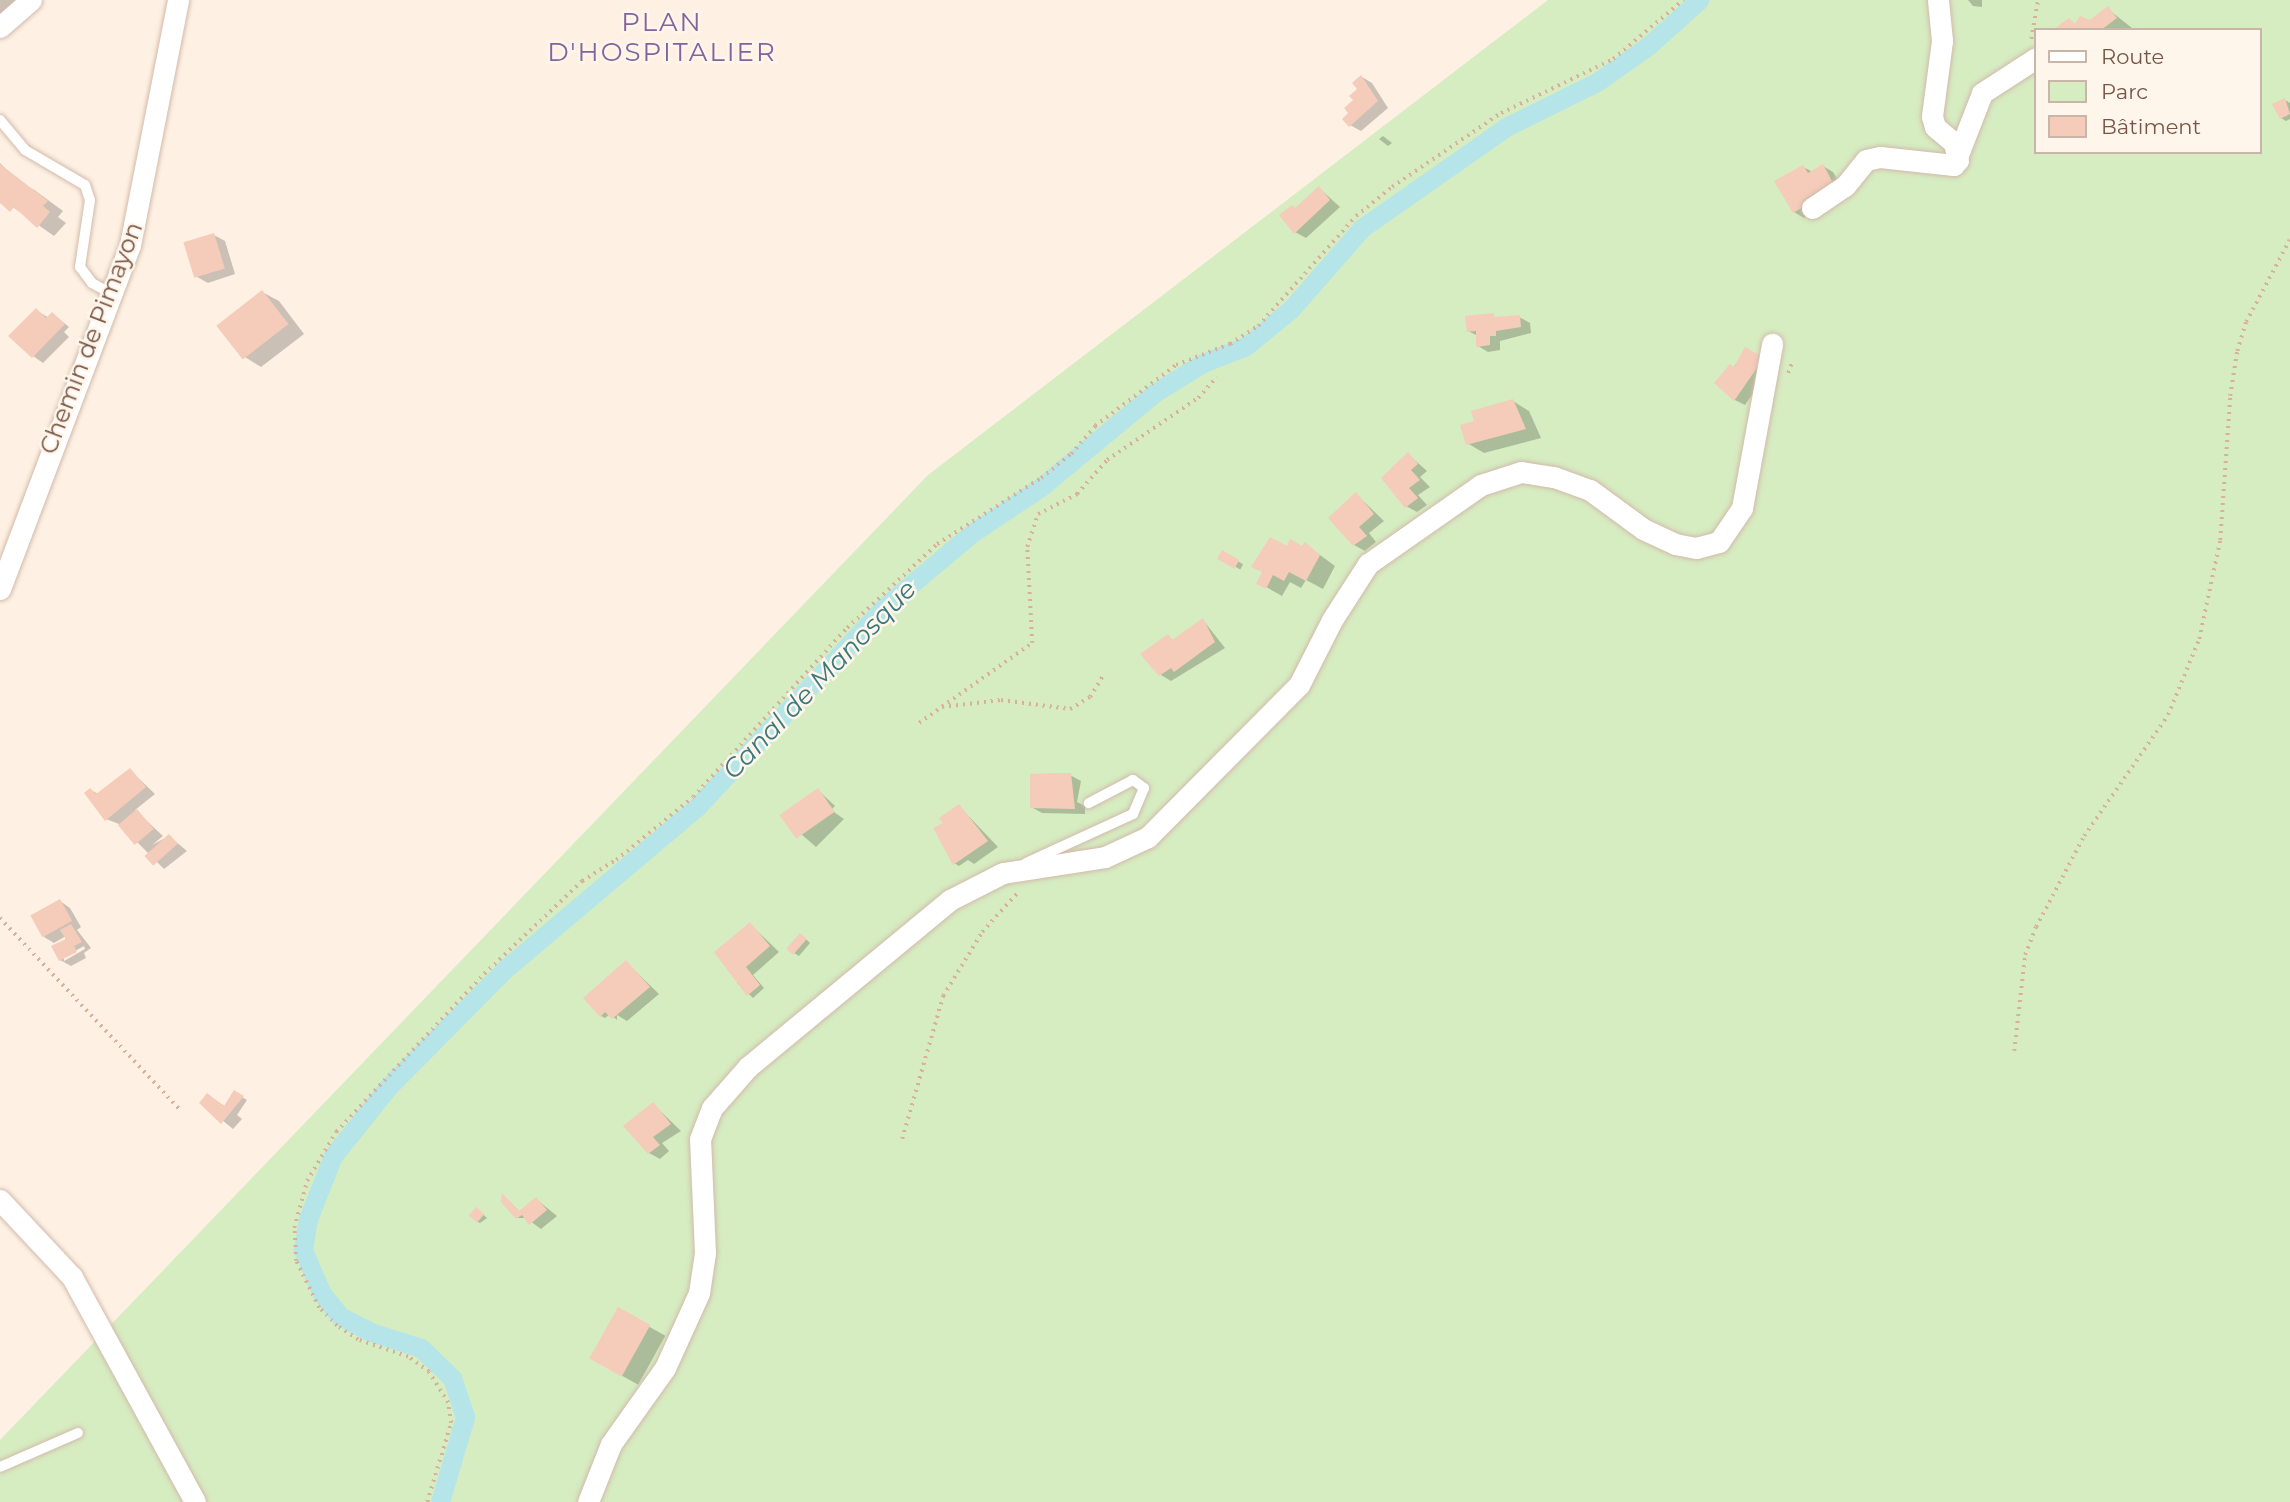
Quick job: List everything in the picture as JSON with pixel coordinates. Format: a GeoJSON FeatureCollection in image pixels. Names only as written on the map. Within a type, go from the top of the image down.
{"type":"FeatureCollection","features":[{"type":"Feature","properties":{"kind":"street"},"geometry":{"type":"LineString","coordinates":[[0,26],[31,0]]}},
{"type":"Feature","properties":{"kind":"street","name":"Chemin de Pimayon"},"geometry":{"type":"LineString","coordinates":[[0,589],[138,218],[178,0]]}},
{"type":"Feature","properties":{"kind":"street"},"geometry":{"type":"LineString","coordinates":[[1938,0],[1942,41],[1932,116],[1936,127],[1954,143],[1958,161]]}},
{"type":"Feature","properties":{"kind":"street"},"geometry":{"type":"LineString","coordinates":[[1812,208],[1845,186],[1866,160],[1880,157],[1948,166],[1958,161],[1982,93],[2028,63]]}},
{"type":"Feature","properties":{"kind":"street"},"geometry":{"type":"LineString","coordinates":[[588,1502],[607,1452],[665,1368],[699,1293],[706,1226],[699,1157],[712,1108],[774,1043],[927,916],[989,878],[1015,870],[1119,853],[1148,837],[1299,685],[1332,620],[1368,565],[1492,479],[1521,472],[1554,477],[1590,490],[1643,528],[1675,544],[1696,548],[1719,542],[1742,508],[1772,344]]}},
{"type":"Feature","properties":{"kind":"street"},"geometry":{"type":"LineString","coordinates":[[0,1200],[72,1277],[195,1502]]}},
{"type":"Feature","properties":{"kind":"lane"},"geometry":{"type":"LineString","coordinates":[[0,120],[25,150],[85,184],[90,200],[80,267],[92,283],[111,294]]}},
{"type":"Feature","properties":{"kind":"lane"},"geometry":{"type":"LineString","coordinates":[[1015,870],[1133,814],[1142,802],[1143,784],[1128,781],[1089,803]]}},
{"type":"Feature","properties":{"kind":"lane"},"geometry":{"type":"LineString","coordinates":[[0,1467],[78,1433]]}},
{"type":"Feature","properties":{"kind":"path"},"geometry":{"type":"LineString","coordinates":[[426,1502],[451,1423],[448,1403],[429,1372],[408,1357],[358,1340],[337,1326],[319,1308],[296,1261],[294,1227],[307,1181],[336,1132],[484,974],[582,880],[627,852],[693,797],[847,628],[937,544],[1041,478],[1071,454],[1095,426],[1176,365],[1230,344],[1258,326],[1356,216],[1392,187],[1501,113],[1613,59],[1683,0]]}},
{"type":"Feature","properties":{"kind":"path"},"geometry":{"type":"LineString","coordinates":[[2028,63],[2038,0]]}},
{"type":"Feature","properties":{"kind":"path"},"geometry":{"type":"LineString","coordinates":[[2014,1051],[2023,967],[2036,927],[2084,836],[2168,715],[2199,639],[2220,540],[2237,351],[2246,322],[2290,239]]}},
{"type":"Feature","properties":{"kind":"path"},"geometry":{"type":"LineString","coordinates":[[919,723],[1032,643],[1027,547],[1038,514],[1077,494],[1107,460],[1198,398],[1217,377]]}},
{"type":"Feature","properties":{"kind":"path"},"geometry":{"type":"LineString","coordinates":[[941,707],[1001,700],[1070,709],[1090,697],[1104,674]]}},
{"type":"Feature","properties":{"kind":"path"},"geometry":{"type":"LineString","coordinates":[[902,1139],[943,996],[982,932],[1036,866]]}},
{"type":"Feature","properties":{"kind":"path"},"geometry":{"type":"LineString","coordinates":[[0,918],[180,1110]]}},
{"type":"Feature","properties":{"kind":"green space"},"geometry":{"type":"Polygon","coordinates":[[[1548,0],[2290,0],[2290,1502],[0,1502],[0,1440],[928,475],[1548,0]]]}},
{"type":"Feature","properties":{"kind":"building"},"geometry":{"type":"Polygon","coordinates":[[[2108,6],[2117,18],[2104,28],[2056,28],[2069,18],[2075,24],[2080,16],[2090,20],[2108,6]]]}},
{"type":"Feature","properties":{"kind":"building"},"geometry":{"type":"Polygon","coordinates":[[[1361,75],[1378,101],[1349,127],[1342,119],[1348,113],[1344,108],[1353,100],[1349,96],[1357,89],[1352,83],[1361,75]]]}},
{"type":"Feature","properties":{"kind":"building"},"geometry":{"type":"Polygon","coordinates":[[[2285,98],[2290,114],[2280,119],[2272,104],[2285,98]]]}},
{"type":"Feature","properties":{"kind":"building"},"geometry":{"type":"Polygon","coordinates":[[[0,164],[48,201],[43,206],[50,212],[37,228],[14,207],[10,212],[0,203],[0,164]]]}},
{"type":"Feature","properties":{"kind":"building"},"geometry":{"type":"Polygon","coordinates":[[[1823,164],[1833,183],[1807,198],[1810,203],[1793,213],[1774,181],[1803,165],[1808,173],[1823,164]]]}},
{"type":"Feature","properties":{"kind":"building"},"geometry":{"type":"Polygon","coordinates":[[[1319,186],[1330,200],[1294,234],[1279,215],[1292,205],[1295,208],[1319,186]]]}},
{"type":"Feature","properties":{"kind":"building"},"geometry":{"type":"Polygon","coordinates":[[[214,233],[225,268],[194,278],[183,242],[214,233]]]}},
{"type":"Feature","properties":{"kind":"building"},"geometry":{"type":"Polygon","coordinates":[[[262,290],[288,324],[243,360],[216,326],[262,290]]]}},
{"type":"Feature","properties":{"kind":"building"},"geometry":{"type":"Polygon","coordinates":[[[36,308],[46,318],[52,312],[65,324],[32,358],[8,336],[36,308]]]}},
{"type":"Feature","properties":{"kind":"building"},"geometry":{"type":"Polygon","coordinates":[[[1494,313],[1494,317],[1520,315],[1521,327],[1496,331],[1496,336],[1490,336],[1490,345],[1476,347],[1476,331],[1467,332],[1465,316],[1494,313]]]}},
{"type":"Feature","properties":{"kind":"building"},"geometry":{"type":"Polygon","coordinates":[[[1745,347],[1764,358],[1734,401],[1714,383],[1730,364],[1734,367],[1745,347]]]}},
{"type":"Feature","properties":{"kind":"building"},"geometry":{"type":"Polygon","coordinates":[[[1513,399],[1526,429],[1466,445],[1460,425],[1474,421],[1471,411],[1513,399]]]}},
{"type":"Feature","properties":{"kind":"building"},"geometry":{"type":"Polygon","coordinates":[[[1408,452],[1418,464],[1411,470],[1420,480],[1409,488],[1418,498],[1405,508],[1381,478],[1408,452]]]}},
{"type":"Feature","properties":{"kind":"building"},"geometry":{"type":"Polygon","coordinates":[[[1356,492],[1374,514],[1359,527],[1367,536],[1353,546],[1328,518],[1356,492]]]}},
{"type":"Feature","properties":{"kind":"building"},"geometry":{"type":"Polygon","coordinates":[[[1270,537],[1287,546],[1290,539],[1302,546],[1305,542],[1320,555],[1306,581],[1289,572],[1284,581],[1273,575],[1266,589],[1256,584],[1262,572],[1251,567],[1270,537]]]}},
{"type":"Feature","properties":{"kind":"building"},"geometry":{"type":"Polygon","coordinates":[[[1222,550],[1239,560],[1234,569],[1217,559],[1222,550]]]}},
{"type":"Feature","properties":{"kind":"building"},"geometry":{"type":"Polygon","coordinates":[[[1203,618],[1215,642],[1174,672],[1171,668],[1159,676],[1140,654],[1168,634],[1172,640],[1203,618]]]}},
{"type":"Feature","properties":{"kind":"building"},"geometry":{"type":"Polygon","coordinates":[[[130,768],[146,787],[105,821],[84,793],[90,788],[96,794],[130,768]]]}},
{"type":"Feature","properties":{"kind":"building"},"geometry":{"type":"Polygon","coordinates":[[[1071,773],[1075,809],[1030,808],[1030,774],[1071,773]]]}},
{"type":"Feature","properties":{"kind":"building"},"geometry":{"type":"Polygon","coordinates":[[[818,788],[835,812],[796,839],[779,815],[818,788]]]}},
{"type":"Feature","properties":{"kind":"building"},"geometry":{"type":"Polygon","coordinates":[[[959,804],[988,841],[953,865],[933,828],[943,823],[939,818],[959,804]]]}},
{"type":"Feature","properties":{"kind":"building"},"geometry":{"type":"Polygon","coordinates":[[[137,809],[154,829],[135,845],[118,825],[137,809]]]}},
{"type":"Feature","properties":{"kind":"building"},"geometry":{"type":"Polygon","coordinates":[[[169,834],[178,844],[153,866],[144,856],[169,834]]]}},
{"type":"Feature","properties":{"kind":"building"},"geometry":{"type":"Polygon","coordinates":[[[60,899],[72,921],[42,937],[30,915],[60,899]]]}},
{"type":"Feature","properties":{"kind":"building"},"geometry":{"type":"Polygon","coordinates":[[[750,922],[770,946],[746,967],[760,985],[747,996],[714,952],[750,922]]]}},
{"type":"Feature","properties":{"kind":"building"},"geometry":{"type":"Polygon","coordinates":[[[71,924],[82,942],[74,946],[77,952],[59,961],[51,946],[66,939],[60,930],[71,924]]]}},
{"type":"Feature","properties":{"kind":"building"},"geometry":{"type":"Polygon","coordinates":[[[800,933],[807,939],[793,955],[786,949],[800,933]]]}},
{"type":"Feature","properties":{"kind":"building"},"geometry":{"type":"Polygon","coordinates":[[[626,960],[650,987],[612,1019],[605,1012],[600,1017],[583,998],[626,960]]]}},
{"type":"Feature","properties":{"kind":"building"},"geometry":{"type":"Polygon","coordinates":[[[234,1090],[244,1096],[221,1124],[199,1103],[207,1093],[224,1106],[234,1090]]]}},
{"type":"Feature","properties":{"kind":"building"},"geometry":{"type":"Polygon","coordinates":[[[653,1102],[671,1124],[653,1137],[660,1145],[648,1154],[623,1126],[653,1102]]]}},
{"type":"Feature","properties":{"kind":"building"},"geometry":{"type":"Polygon","coordinates":[[[502,1193],[519,1211],[536,1197],[547,1210],[529,1225],[522,1215],[516,1219],[501,1202],[502,1193]]]}},
{"type":"Feature","properties":{"kind":"building"},"geometry":{"type":"Polygon","coordinates":[[[476,1207],[484,1214],[477,1223],[469,1215],[476,1207]]]}},
{"type":"Feature","properties":{"kind":"building"},"geometry":{"type":"Polygon","coordinates":[[[618,1307],[650,1325],[622,1377],[589,1359],[618,1307]]]}},
{"type":"Feature","properties":{"kind":"waterway","name":"Canal de Manosque"},"geometry":{"type":"LineString","coordinates":[[440,1502],[465,1417],[452,1378],[421,1348],[371,1332],[340,1316],[322,1294],[303,1250],[308,1219],[333,1156],[389,1086],[504,970],[696,808],[883,608],[972,533],[1041,487],[1156,392],[1203,363],[1246,346],[1291,309],[1362,228],[1506,127],[1597,82],[1648,46],[1699,0]]}},
{"type":"Feature","properties":{"kind":"district","name":"PLAN D'HOSPITALIER"},"geometry":{"type":"Point","coordinates":[662,38]}}]}
